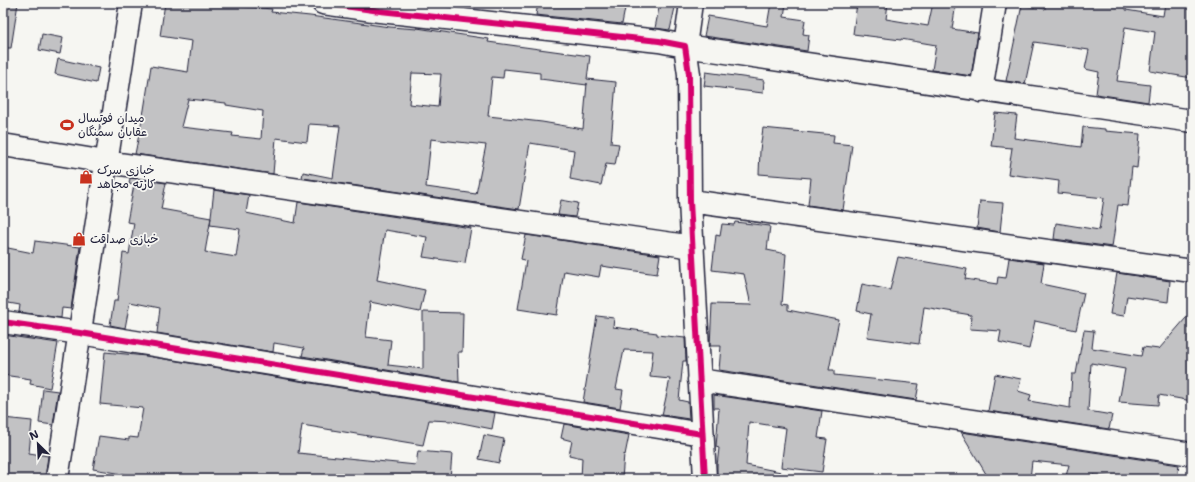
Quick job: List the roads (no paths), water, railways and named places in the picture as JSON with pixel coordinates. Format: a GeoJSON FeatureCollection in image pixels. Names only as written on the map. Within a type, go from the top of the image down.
{"type":"FeatureCollection","features":[{"type":"Feature","properties":{"kind":"street"},"geometry":{"type":"LineString","coordinates":[[57,479],[131,3]]}},
{"type":"Feature","properties":{"kind":"street"},"geometry":{"type":"LineString","coordinates":[[323,3],[380,7],[659,41],[981,91],[1192,121]]}},
{"type":"Feature","properties":{"kind":"street"},"geometry":{"type":"LineString","coordinates":[[691,3],[685,46],[689,74],[690,201],[705,479]]}},
{"type":"Feature","properties":{"kind":"street"},"geometry":{"type":"LineString","coordinates":[[981,91],[995,3]]}},
{"type":"Feature","properties":{"kind":"street"},"geometry":{"type":"LineString","coordinates":[[3,145],[106,162],[693,247]]}},
{"type":"Feature","properties":{"kind":"street"},"geometry":{"type":"LineString","coordinates":[[690,201],[1192,271]]}},
{"type":"Feature","properties":{"kind":"street"},"geometry":{"type":"LineString","coordinates":[[3,322],[80,333],[702,434]]}},
{"type":"Feature","properties":{"kind":"street"},"geometry":{"type":"LineString","coordinates":[[699,380],[1192,454]]}},
{"type":"Feature","properties":{"kind":"place","name":"میدان فوتسال عقابان سمنگان"},"geometry":{"type":"Point","coordinates":[67,125]}},
{"type":"Feature","properties":{"kind":"place","name":"خبازی سرک کارته مجاهد"},"geometry":{"type":"Point","coordinates":[86,177]}},
{"type":"Feature","properties":{"kind":"place","name":"خبازی صداقت"},"geometry":{"type":"Point","coordinates":[79,239]}}]}
